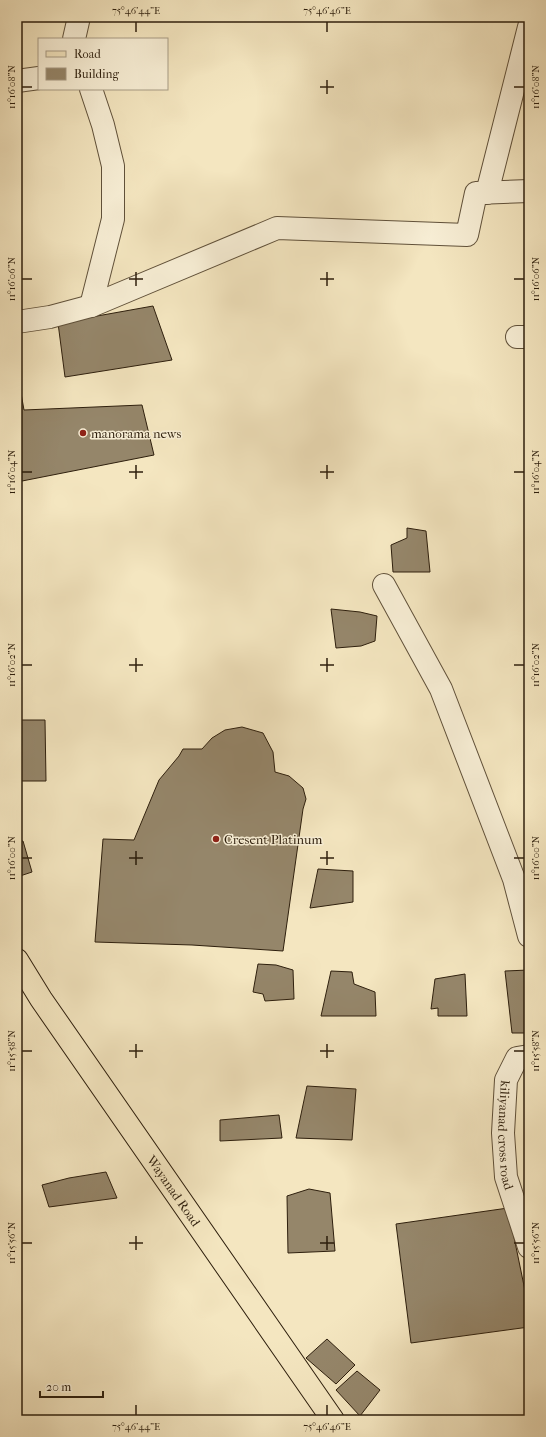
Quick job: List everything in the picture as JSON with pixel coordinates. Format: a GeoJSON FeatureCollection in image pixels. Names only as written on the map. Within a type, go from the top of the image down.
{"type":"FeatureCollection","features":[{"type":"Feature","properties":{"kind":"main road","name":"Wayanad Road"},"geometry":{"type":"LineString","coordinates":[[17,960],[41,999],[333,1420]]}},
{"type":"Feature","properties":{"kind":"street"},"geometry":{"type":"LineString","coordinates":[[74,38],[79,17]]}},
{"type":"Feature","properties":{"kind":"street"},"geometry":{"type":"LineString","coordinates":[[487,193],[529,27]]}},
{"type":"Feature","properties":{"kind":"street"},"geometry":{"type":"LineString","coordinates":[[17,81],[38,78]]}},
{"type":"Feature","properties":{"kind":"street"},"geometry":{"type":"LineString","coordinates":[[91,90],[103,125],[113,166],[113,219],[91,306]]}},
{"type":"Feature","properties":{"kind":"street"},"geometry":{"type":"LineString","coordinates":[[17,322],[50,317],[91,306],[277,228],[467,235],[476,193],[529,191]]}},
{"type":"Feature","properties":{"kind":"street"},"geometry":{"type":"LineString","coordinates":[[384,585],[441,689],[514,879],[529,936]]}},
{"type":"Feature","properties":{"kind":"street","name":"kiliyanad cross road"},"geometry":{"type":"LineString","coordinates":[[529,1056],[517,1058],[506,1080],[503,1133],[506,1177],[529,1247]]}},
{"type":"Feature","properties":{"kind":"building"},"geometry":{"type":"Polygon","coordinates":[[[153,306],[172,360],[65,377],[58,323],[153,306]]]}},
{"type":"Feature","properties":{"kind":"building","name":"manorama news"},"geometry":{"type":"Polygon","coordinates":[[[17,371],[24,410],[142,405],[154,455],[17,482],[17,371]]]}},
{"type":"Feature","properties":{"kind":"building"},"geometry":{"type":"Polygon","coordinates":[[[407,528],[426,531],[430,572],[393,572],[391,545],[407,538],[407,528]]]}},
{"type":"Feature","properties":{"kind":"building"},"geometry":{"type":"Polygon","coordinates":[[[331,609],[360,612],[377,616],[375,641],[361,646],[336,648],[331,609]]]}},
{"type":"Feature","properties":{"kind":"building"},"geometry":{"type":"Polygon","coordinates":[[[17,720],[45,720],[46,781],[17,781],[17,720]]]}},
{"type":"Feature","properties":{"kind":"building","name":"Cresent Platinum"},"geometry":{"type":"Polygon","coordinates":[[[242,727],[263,733],[273,752],[275,772],[289,776],[303,788],[306,799],[303,809],[283,951],[192,945],[95,942],[103,839],[134,840],[159,780],[183,749],[202,749],[212,738],[225,730],[242,727]]]}},
{"type":"Feature","properties":{"kind":"building"},"geometry":{"type":"Polygon","coordinates":[[[17,841],[23,841],[32,872],[17,877],[17,841]]]}},
{"type":"Feature","properties":{"kind":"building"},"geometry":{"type":"Polygon","coordinates":[[[318,869],[353,871],[353,902],[310,908],[318,869]]]}},
{"type":"Feature","properties":{"kind":"building"},"geometry":{"type":"Polygon","coordinates":[[[258,964],[276,965],[293,970],[294,999],[265,1001],[263,994],[253,992],[258,964]]]}},
{"type":"Feature","properties":{"kind":"building"},"geometry":{"type":"Polygon","coordinates":[[[529,970],[529,1033],[512,1033],[505,971],[529,970]]]}},
{"type":"Feature","properties":{"kind":"building"},"geometry":{"type":"Polygon","coordinates":[[[331,971],[352,972],[354,984],[375,992],[376,1016],[321,1016],[331,971]]]}},
{"type":"Feature","properties":{"kind":"building"},"geometry":{"type":"Polygon","coordinates":[[[465,974],[467,1016],[438,1016],[438,1008],[431,1009],[435,979],[465,974]]]}},
{"type":"Feature","properties":{"kind":"building"},"geometry":{"type":"Polygon","coordinates":[[[307,1086],[356,1089],[352,1140],[296,1138],[307,1086]]]}},
{"type":"Feature","properties":{"kind":"building"},"geometry":{"type":"Polygon","coordinates":[[[279,1115],[282,1138],[220,1141],[220,1120],[279,1115]]]}},
{"type":"Feature","properties":{"kind":"building"},"geometry":{"type":"Polygon","coordinates":[[[106,1172],[117,1198],[49,1207],[42,1185],[69,1178],[106,1172]]]}},
{"type":"Feature","properties":{"kind":"building"},"geometry":{"type":"Polygon","coordinates":[[[309,1189],[330,1193],[335,1251],[288,1253],[287,1196],[309,1189]]]}},
{"type":"Feature","properties":{"kind":"building"},"geometry":{"type":"Polygon","coordinates":[[[508,1208],[529,1310],[529,1327],[411,1343],[396,1224],[508,1208]]]}},
{"type":"Feature","properties":{"kind":"building"},"geometry":{"type":"Polygon","coordinates":[[[327,1339],[355,1365],[336,1384],[306,1358],[327,1339]]]}},
{"type":"Feature","properties":{"kind":"building"},"geometry":{"type":"Polygon","coordinates":[[[357,1371],[380,1390],[360,1416],[336,1390],[357,1371]]]}},
{"type":"Feature","properties":{"kind":"place","name":"manorama news"},"geometry":{"type":"Point","coordinates":[83,433]}},
{"type":"Feature","properties":{"kind":"place","name":"Cresent Platinum"},"geometry":{"type":"Point","coordinates":[216,839]}}]}
